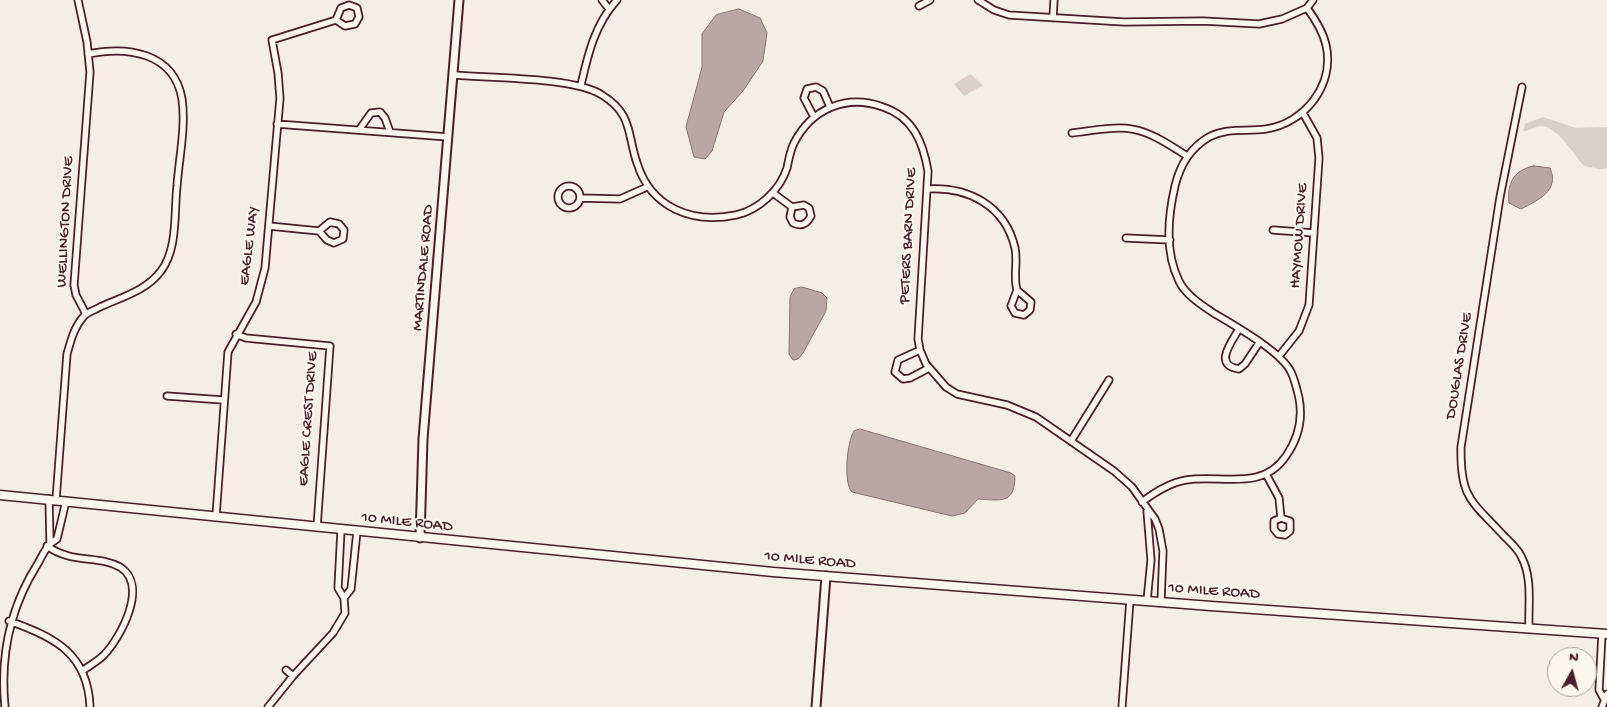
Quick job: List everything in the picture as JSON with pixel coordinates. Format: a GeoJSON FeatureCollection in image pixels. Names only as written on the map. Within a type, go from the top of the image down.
{"type":"FeatureCollection","features":[{"type":"Feature","properties":{"kind":"main road","name":"10 MILE ROAD"},"geometry":{"type":"LineString","coordinates":[[0,495],[420,538],[826,576],[1604,634]]}},
{"type":"Feature","properties":{"kind":"street","name":"WELLINGTON DRIVE"},"geometry":{"type":"LineString","coordinates":[[78,0],[88,54],[90,85],[74,285],[76,295],[86,314]]}},
{"type":"Feature","properties":{"kind":"street","name":"MARTINDALE ROAD"},"geometry":{"type":"LineString","coordinates":[[420,538],[424,438],[459,0]]}},
{"type":"Feature","properties":{"kind":"street"},"geometry":{"type":"LineString","coordinates":[[602,0],[609,9]]}},
{"type":"Feature","properties":{"kind":"street"},"geometry":{"type":"LineString","coordinates":[[581,85],[595,33],[609,9],[617,0]]}},
{"type":"Feature","properties":{"kind":"street"},"geometry":{"type":"LineString","coordinates":[[919,6],[930,0]]}},
{"type":"Feature","properties":{"kind":"street"},"geometry":{"type":"LineString","coordinates":[[978,0],[1009,15],[1124,22],[1202,21],[1259,24],[1282,19],[1307,8],[1313,0]]}},
{"type":"Feature","properties":{"kind":"street"},"geometry":{"type":"LineString","coordinates":[[1053,18],[1054,0]]}},
{"type":"Feature","properties":{"kind":"street"},"geometry":{"type":"LineString","coordinates":[[1142,502],[1165,488],[1187,480],[1241,480],[1266,474],[1286,457],[1298,433],[1301,418],[1298,392],[1291,372],[1279,356],[1199,303],[1180,282],[1169,251],[1175,187],[1187,156],[1210,137],[1229,130],[1265,129],[1292,120],[1304,113],[1322,85],[1327,65],[1326,45],[1319,25],[1307,8]]}},
{"type":"Feature","properties":{"kind":"street","name":"EAGLE WAY"},"geometry":{"type":"LineString","coordinates":[[216,516],[228,352],[236,334],[249,315],[261,287],[269,226],[277,124],[278,73],[272,40],[336,20]]}},
{"type":"Feature","properties":{"kind":"street"},"geometry":{"type":"LineString","coordinates":[[49,545],[67,354],[75,328],[86,314],[142,289],[152,281],[167,262],[174,228],[182,119],[182,99],[178,85],[161,64],[137,51],[121,50],[88,54]]}},
{"type":"Feature","properties":{"kind":"street","name":"PETERS BARN DRIVE"},"geometry":{"type":"LineString","coordinates":[[453,75],[581,85],[603,95],[624,117],[630,130],[636,161],[647,187],[668,206],[678,211],[706,216],[737,215],[747,212],[773,193],[786,168],[794,144],[801,131],[814,117],[830,107],[853,102],[870,103],[890,109],[908,122],[917,132],[922,143],[928,171],[918,324],[920,350],[929,368],[946,388],[958,394],[1022,410],[1114,471],[1132,488],[1158,529],[1163,551],[1161,602]]}},
{"type":"Feature","properties":{"kind":"street"},"geometry":{"type":"LineString","coordinates":[[814,117],[804,98],[807,89],[816,86],[823,91],[830,107]]}},
{"type":"Feature","properties":{"kind":"street","name":"DOUGLAS DRIVE"},"geometry":{"type":"LineString","coordinates":[[1522,87],[1500,197],[1462,438],[1460,465],[1466,491],[1474,506],[1521,556],[1527,572],[1529,590],[1529,629]]}},
{"type":"Feature","properties":{"kind":"street"},"geometry":{"type":"LineString","coordinates":[[359,130],[371,113],[380,112],[385,118],[390,132]]}},
{"type":"Feature","properties":{"kind":"street","name":"HAYMOW DRIVE"},"geometry":{"type":"LineString","coordinates":[[1279,356],[1299,331],[1307,313],[1319,158],[1317,138],[1304,113]]}},
{"type":"Feature","properties":{"kind":"street"},"geometry":{"type":"LineString","coordinates":[[277,124],[448,137]]}},
{"type":"Feature","properties":{"kind":"street"},"geometry":{"type":"LineString","coordinates":[[1072,132],[1113,127],[1143,130],[1157,136],[1187,156]]}},
{"type":"Feature","properties":{"kind":"street"},"geometry":{"type":"LineString","coordinates":[[580,198],[620,199],[647,187]]}},
{"type":"Feature","properties":{"kind":"street"},"geometry":{"type":"LineString","coordinates":[[928,189],[963,191],[978,198],[998,213],[1008,229],[1015,248],[1015,282],[1017,290],[1011,306],[1015,313],[1024,315],[1030,310],[1031,302],[1017,290]]}},
{"type":"Feature","properties":{"kind":"street"},"geometry":{"type":"LineString","coordinates":[[773,193],[792,207]]}},
{"type":"Feature","properties":{"kind":"street"},"geometry":{"type":"LineString","coordinates":[[269,226],[319,231]]}},
{"type":"Feature","properties":{"kind":"street"},"geometry":{"type":"LineString","coordinates":[[1272,230],[1314,233]]}},
{"type":"Feature","properties":{"kind":"street"},"geometry":{"type":"LineString","coordinates":[[1126,238],[1170,240]]}},
{"type":"Feature","properties":{"kind":"street"},"geometry":{"type":"LineString","coordinates":[[1239,329],[1225,356],[1226,363],[1230,368],[1239,369],[1245,364],[1259,343]]}},
{"type":"Feature","properties":{"kind":"street","name":"EAGLE CREST DRIVE"},"geometry":{"type":"LineString","coordinates":[[236,334],[246,338],[330,346],[317,527]]}},
{"type":"Feature","properties":{"kind":"street"},"geometry":{"type":"LineString","coordinates":[[920,350],[898,360],[896,372],[903,379],[910,378],[929,368]]}},
{"type":"Feature","properties":{"kind":"street"},"geometry":{"type":"LineString","coordinates":[[1071,441],[1108,380]]}},
{"type":"Feature","properties":{"kind":"street"},"geometry":{"type":"LineString","coordinates":[[166,396],[223,400]]}},
{"type":"Feature","properties":{"kind":"street"},"geometry":{"type":"LineString","coordinates":[[1266,474],[1279,498],[1280,518]]}},
{"type":"Feature","properties":{"kind":"street"},"geometry":{"type":"LineString","coordinates":[[5,707],[0,674],[2,641],[16,601],[49,545],[57,539],[66,501]]}},
{"type":"Feature","properties":{"kind":"street","name":"PETERS BARN DRIVE"},"geometry":{"type":"LineString","coordinates":[[1147,601],[1151,554],[1148,511]]}},
{"type":"Feature","properties":{"kind":"street"},"geometry":{"type":"LineString","coordinates":[[268,707],[293,676],[333,633],[345,613],[344,598],[338,588],[341,530]]}},
{"type":"Feature","properties":{"kind":"street"},"geometry":{"type":"LineString","coordinates":[[344,598],[351,589],[357,531]]}},
{"type":"Feature","properties":{"kind":"street"},"geometry":{"type":"LineString","coordinates":[[49,545],[62,555],[120,567],[129,575],[132,584],[129,613],[124,626],[104,654],[82,671]]}},
{"type":"Feature","properties":{"kind":"street"},"geometry":{"type":"LineString","coordinates":[[816,707],[826,576]]}},
{"type":"Feature","properties":{"kind":"street"},"geometry":{"type":"LineString","coordinates":[[1122,707],[1130,600]]}},
{"type":"Feature","properties":{"kind":"street"},"geometry":{"type":"LineString","coordinates":[[9,621],[55,640],[74,657],[86,682],[90,707]]}},
{"type":"Feature","properties":{"kind":"street"},"geometry":{"type":"LineString","coordinates":[[1602,707],[1606,697],[1599,690],[1604,634]]}},
{"type":"Feature","properties":{"kind":"street"},"geometry":{"type":"LineString","coordinates":[[286,670],[293,676]]}},
{"type":"Feature","properties":{"kind":"shaded area"},"geometry":{"type":"Polygon","coordinates":[[[739,9],[760,18],[767,33],[763,61],[743,91],[724,112],[712,151],[705,159],[694,157],[686,127],[702,67],[702,34],[716,15],[739,9]]]}},
{"type":"Feature","properties":{"kind":"shaded area"},"geometry":{"type":"Polygon","coordinates":[[[970,74],[983,85],[964,96],[954,84],[970,74]]]}},
{"type":"Feature","properties":{"kind":"shaded area"},"geometry":{"type":"Polygon","coordinates":[[[1543,117],[1576,128],[1607,127],[1607,168],[1600,169],[1584,166],[1565,142],[1547,128],[1538,126],[1523,131],[1525,124],[1543,117]]]}},
{"type":"Feature","properties":{"kind":"shaded area"},"geometry":{"type":"Polygon","coordinates":[[[1534,166],[1550,168],[1552,183],[1546,194],[1521,209],[1509,203],[1509,189],[1513,178],[1517,174],[1534,166]]]}},
{"type":"Feature","properties":{"kind":"shaded area"},"geometry":{"type":"Polygon","coordinates":[[[802,287],[822,293],[827,298],[826,311],[803,353],[798,359],[793,360],[789,354],[790,297],[794,289],[802,287]]]}},
{"type":"Feature","properties":{"kind":"shaded area"},"geometry":{"type":"Polygon","coordinates":[[[860,429],[1011,473],[1015,476],[1012,492],[1005,499],[978,499],[965,513],[952,516],[852,492],[849,487],[847,471],[849,443],[854,431],[860,429]]]}}]}
